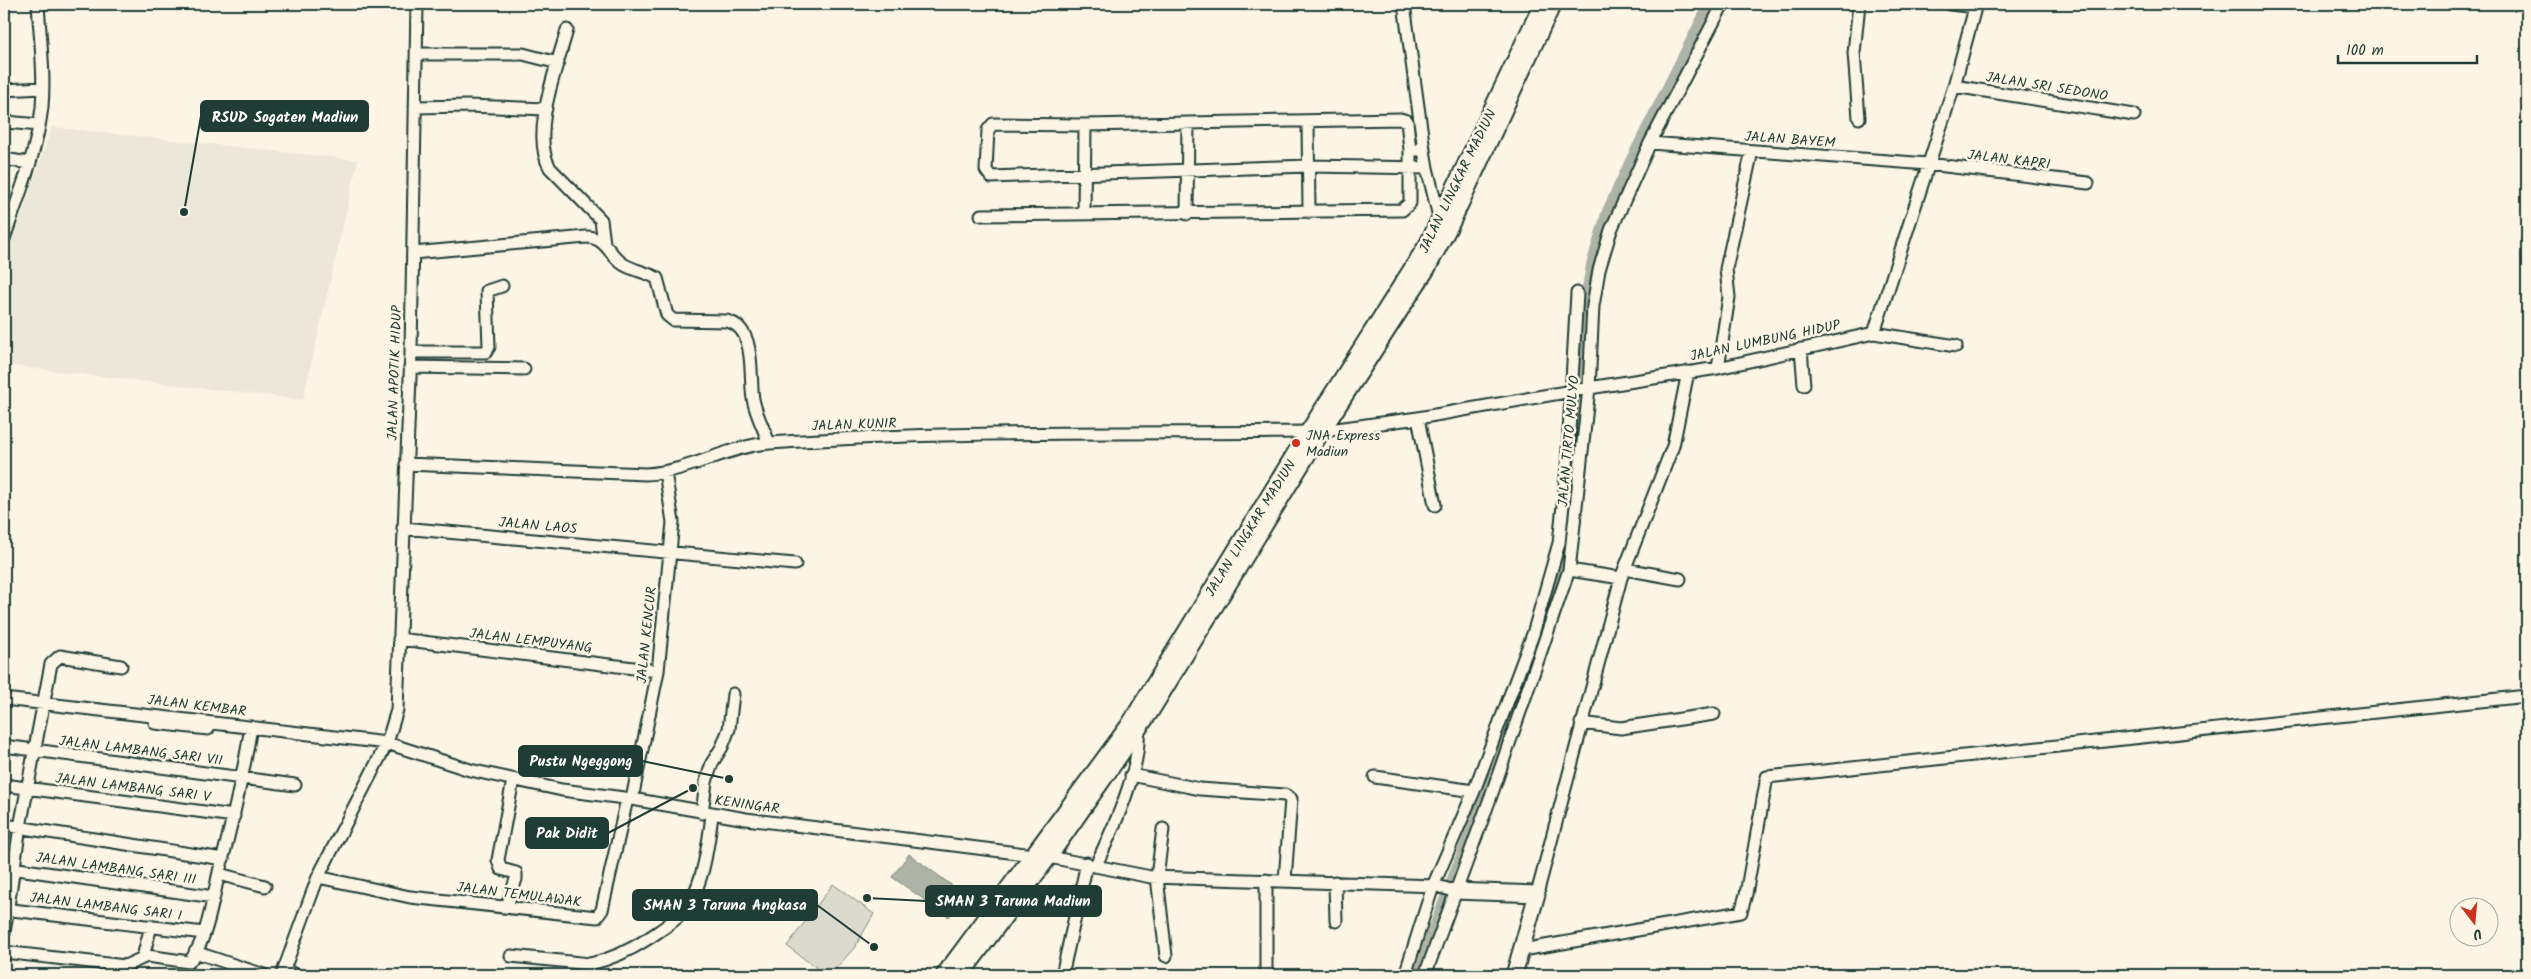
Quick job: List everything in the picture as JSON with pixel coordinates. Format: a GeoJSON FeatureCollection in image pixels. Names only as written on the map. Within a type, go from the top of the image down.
{"type":"FeatureCollection","features":[{"type":"Feature","properties":{"kind":"main road","name":"JALAN LINGKAR MADIUN"},"geometry":{"type":"LineString","coordinates":[[961,975],[1041,856],[1133,728],[1315,432],[1440,221],[1542,4]]}},
{"type":"Feature","properties":{"kind":"main road","name":"JALAN LINGKAR MADIUN"},"geometry":{"type":"LineString","coordinates":[[1315,432],[1440,245],[1554,4]]}},
{"type":"Feature","properties":{"kind":"main road","name":"JALAN LINGKAR MADIUN"},"geometry":{"type":"LineString","coordinates":[[944,975],[1041,856]]}},
{"type":"Feature","properties":{"kind":"main road"},"geometry":{"type":"LineString","coordinates":[[1455,891],[1537,894],[1514,975]]}},
{"type":"Feature","properties":{"kind":"street"},"geometry":{"type":"LineString","coordinates":[[4,239],[6,223],[29,163],[39,125],[42,88],[38,4]]}},
{"type":"Feature","properties":{"kind":"street","name":"JALAN APOTIK HIDUP"},"geometry":{"type":"LineString","coordinates":[[283,973],[318,877],[386,746],[397,710],[411,352],[417,4]]}},
{"type":"Feature","properties":{"kind":"street"},"geometry":{"type":"LineString","coordinates":[[1404,4],[1424,150],[1440,221]]}},
{"type":"Feature","properties":{"kind":"street","name":"JALAN TIRTO MULYO"},"geometry":{"type":"LineString","coordinates":[[1425,975],[1549,633],[1569,570],[1588,388],[1592,314],[1599,270],[1611,230],[1650,143],[1723,4]]}},
{"type":"Feature","properties":{"kind":"street"},"geometry":{"type":"LineString","coordinates":[[1859,4],[1854,53],[1859,118]]}},
{"type":"Feature","properties":{"kind":"street"},"geometry":{"type":"LineString","coordinates":[[1950,4],[1975,5],[1954,86],[1874,333],[1956,346]]}},
{"type":"Feature","properties":{"kind":"street"},"geometry":{"type":"LineString","coordinates":[[567,30],[546,109],[544,158],[550,168],[601,220],[604,243]]}},
{"type":"Feature","properties":{"kind":"street"},"geometry":{"type":"LineString","coordinates":[[417,54],[523,54],[558,62]]}},
{"type":"Feature","properties":{"kind":"street","name":"JALAN SRI SEDONO"},"geometry":{"type":"LineString","coordinates":[[1954,86],[2134,115]]}},
{"type":"Feature","properties":{"kind":"street"},"geometry":{"type":"LineString","coordinates":[[4,90],[42,88]]}},
{"type":"Feature","properties":{"kind":"street"},"geometry":{"type":"LineString","coordinates":[[415,107],[468,106],[546,109]]}},
{"type":"Feature","properties":{"kind":"street"},"geometry":{"type":"LineString","coordinates":[[981,215],[1402,210],[1410,204],[1411,168],[1409,125],[1403,120],[1086,125],[993,124],[988,130],[986,170],[991,176],[1309,166],[1411,168],[1427,168]]}},
{"type":"Feature","properties":{"kind":"street"},"geometry":{"type":"LineString","coordinates":[[6,122],[39,125]]}},
{"type":"Feature","properties":{"kind":"street"},"geometry":{"type":"LineString","coordinates":[[1308,122],[1309,212]]}},
{"type":"Feature","properties":{"kind":"street"},"geometry":{"type":"LineString","coordinates":[[1188,123],[1188,214]]}},
{"type":"Feature","properties":{"kind":"street"},"geometry":{"type":"LineString","coordinates":[[1084,214],[1086,125]]}},
{"type":"Feature","properties":{"kind":"street","name":"JALAN BAYEM"},"geometry":{"type":"LineString","coordinates":[[1650,143],[1928,164]]}},
{"type":"Feature","properties":{"kind":"street"},"geometry":{"type":"LineString","coordinates":[[1410,150],[1424,150]]}},
{"type":"Feature","properties":{"kind":"street"},"geometry":{"type":"LineString","coordinates":[[1718,368],[1729,297],[1726,269],[1752,151]]}},
{"type":"Feature","properties":{"kind":"street"},"geometry":{"type":"LineString","coordinates":[[4,159],[29,163]]}},
{"type":"Feature","properties":{"kind":"street","name":"JALAN KAPRI"},"geometry":{"type":"LineString","coordinates":[[1928,164],[2088,183]]}},
{"type":"Feature","properties":{"kind":"street"},"geometry":{"type":"LineString","coordinates":[[412,253],[586,237],[599,239],[623,264],[644,271],[657,278],[667,315],[673,320],[727,320],[735,322],[742,329],[749,348],[754,401],[769,443]]}},
{"type":"Feature","properties":{"kind":"street"},"geometry":{"type":"LineString","coordinates":[[411,352],[486,352],[489,347],[487,291],[502,286]]}},
{"type":"Feature","properties":{"kind":"street"},"geometry":{"type":"LineString","coordinates":[[1405,975],[1435,886],[1474,791],[1533,634],[1558,543],[1567,468],[1577,293]]}},
{"type":"Feature","properties":{"kind":"street","name":"JALAN LUMBUNG HIDUP"},"geometry":{"type":"LineString","coordinates":[[1315,432],[1418,418],[1588,388],[1718,368],[1874,333]]}},
{"type":"Feature","properties":{"kind":"street"},"geometry":{"type":"LineString","coordinates":[[1801,349],[1804,385]]}},
{"type":"Feature","properties":{"kind":"street"},"geometry":{"type":"LineString","coordinates":[[410,367],[524,369]]}},
{"type":"Feature","properties":{"kind":"street"},"geometry":{"type":"LineString","coordinates":[[1537,894],[1569,779],[1581,723],[1623,574],[1674,446],[1688,372]]}},
{"type":"Feature","properties":{"kind":"street"},"geometry":{"type":"LineString","coordinates":[[1418,418],[1436,505]]}},
{"type":"Feature","properties":{"kind":"street","name":"JALAN KUNIR"},"geometry":{"type":"LineString","coordinates":[[406,464],[646,474],[665,472],[739,447],[769,443],[961,436],[1315,432]]}},
{"type":"Feature","properties":{"kind":"street","name":"JALAN KENCUR"},"geometry":{"type":"LineString","coordinates":[[629,799],[658,671],[673,522],[665,472]]}},
{"type":"Feature","properties":{"kind":"street","name":"JALAN LAOS"},"geometry":{"type":"LineString","coordinates":[[403,528],[795,564]]}},
{"type":"Feature","properties":{"kind":"street"},"geometry":{"type":"LineString","coordinates":[[1569,570],[1680,579]]}},
{"type":"Feature","properties":{"kind":"street","name":"JALAN LEMPUYANG"},"geometry":{"type":"LineString","coordinates":[[399,639],[658,671]]}},
{"type":"Feature","properties":{"kind":"street"},"geometry":{"type":"LineString","coordinates":[[4,933],[8,868],[20,827],[51,664],[55,658],[60,656],[121,666]]}},
{"type":"Feature","properties":{"kind":"street"},"geometry":{"type":"LineString","coordinates":[[511,956],[590,964],[603,961],[635,948],[680,915],[697,886],[707,814],[709,772],[729,729],[733,694]]}},
{"type":"Feature","properties":{"kind":"street"},"geometry":{"type":"LineString","coordinates":[[1522,950],[1740,912],[1746,894],[1766,777],[2527,696]]}},
{"type":"Feature","properties":{"kind":"street","name":"JALAN KEMBAR"},"geometry":{"type":"LineString","coordinates":[[4,699],[44,707]]}},
{"type":"Feature","properties":{"kind":"street","name":"JALAN KEMBAR"},"geometry":{"type":"LineString","coordinates":[[4,705],[44,707],[386,746]]}},
{"type":"Feature","properties":{"kind":"street"},"geometry":{"type":"LineString","coordinates":[[1581,723],[1621,728],[1714,714]]}},
{"type":"Feature","properties":{"kind":"street"},"geometry":{"type":"LineString","coordinates":[[1062,975],[1091,864],[1109,836],[1138,751],[1133,728]]}},
{"type":"Feature","properties":{"kind":"street"},"geometry":{"type":"LineString","coordinates":[[4,952],[125,966],[144,957],[185,963],[191,960],[204,933],[214,897],[243,778],[251,731]]}},
{"type":"Feature","properties":{"kind":"street","name":"JALAN LAMBANG SARI VII"},"geometry":{"type":"LineString","coordinates":[[4,746],[295,785]]}},
{"type":"Feature","properties":{"kind":"street","name":"KENINGAR"},"geometry":{"type":"LineString","coordinates":[[386,746],[470,770],[562,790],[629,799],[707,814],[1041,856],[1158,877],[1435,886],[1455,891]]}},
{"type":"Feature","properties":{"kind":"street"},"geometry":{"type":"LineString","coordinates":[[1131,775],[1200,789],[1285,795],[1292,799],[1285,880]]}},
{"type":"Feature","properties":{"kind":"street"},"geometry":{"type":"LineString","coordinates":[[1375,777],[1474,791]]}},
{"type":"Feature","properties":{"kind":"street"},"geometry":{"type":"LineString","coordinates":[[507,906],[516,879],[516,873],[502,869],[498,860],[512,780]]}},
{"type":"Feature","properties":{"kind":"street","name":"JALAN LAMBANG SARI V"},"geometry":{"type":"LineString","coordinates":[[4,786],[234,816]]}},
{"type":"Feature","properties":{"kind":"street","name":"JALAN TEMULAWAK"},"geometry":{"type":"LineString","coordinates":[[318,877],[410,897],[507,906],[545,913],[597,917],[602,910],[629,799]]}},
{"type":"Feature","properties":{"kind":"street"},"geometry":{"type":"LineString","coordinates":[[4,825],[223,859]]}},
{"type":"Feature","properties":{"kind":"street"},"geometry":{"type":"LineString","coordinates":[[1163,829],[1158,877],[1166,956]]}},
{"type":"Feature","properties":{"kind":"street","name":"JALAN LAMBANG SARI III"},"geometry":{"type":"LineString","coordinates":[[8,868],[214,897]]}},
{"type":"Feature","properties":{"kind":"street"},"geometry":{"type":"LineString","coordinates":[[219,874],[265,886]]}},
{"type":"Feature","properties":{"kind":"street"},"geometry":{"type":"LineString","coordinates":[[1266,880],[1266,975]]}},
{"type":"Feature","properties":{"kind":"street"},"geometry":{"type":"LineString","coordinates":[[1335,882],[1336,921]]}},
{"type":"Feature","properties":{"kind":"street","name":"JALAN LAMBANG SARI I"},"geometry":{"type":"LineString","coordinates":[[5,909],[204,933]]}},
{"type":"Feature","properties":{"kind":"street"},"geometry":{"type":"LineString","coordinates":[[144,957],[151,926]]}},
{"type":"Feature","properties":{"kind":"street"},"geometry":{"type":"LineString","coordinates":[[195,952],[264,975]]}},
{"type":"Feature","properties":{"kind":"street"},"geometry":{"type":"LineString","coordinates":[[283,973],[297,975]]}},
{"type":"Feature","properties":{"kind":"shaded area"},"geometry":{"type":"Polygon","coordinates":[[[52,127],[358,160],[303,400],[4,365],[4,265],[52,127]]]}},
{"type":"Feature","properties":{"kind":"shaded area"},"geometry":{"type":"Polygon","coordinates":[[[909,854],[965,895],[949,917],[892,877],[909,854]]]}},
{"type":"Feature","properties":{"kind":"shaded area"},"geometry":{"type":"Polygon","coordinates":[[[833,884],[874,914],[855,947],[830,975],[826,975],[787,946],[833,884]]]}},
{"type":"Feature","properties":{"kind":"waterway"},"geometry":{"type":"LineString","coordinates":[[1480,803],[1554,592],[1564,553],[1573,489],[1580,403],[1581,322],[1591,265],[1607,211],[1709,4]]}},
{"type":"Feature","properties":{"kind":"waterway"},"geometry":{"type":"LineString","coordinates":[[1416,975],[1482,799]]}},
{"type":"Feature","properties":{"kind":"place","name":"RSUD Sogaten Madiun"},"geometry":{"type":"Point","coordinates":[184,212]}},
{"type":"Feature","properties":{"kind":"place","name":"JNA Express Madiun"},"geometry":{"type":"Point","coordinates":[1296,443]}},
{"type":"Feature","properties":{"kind":"place","name":"Pustu Ngeggong"},"geometry":{"type":"Point","coordinates":[729,779]}},
{"type":"Feature","properties":{"kind":"place","name":"Pak Didit"},"geometry":{"type":"Point","coordinates":[693,788]}},
{"type":"Feature","properties":{"kind":"place","name":"SMAN 3 Taruna Madiun"},"geometry":{"type":"Point","coordinates":[867,898]}},
{"type":"Feature","properties":{"kind":"place","name":"SMAN 3 Taruna Angkasa"},"geometry":{"type":"Point","coordinates":[874,947]}}]}
